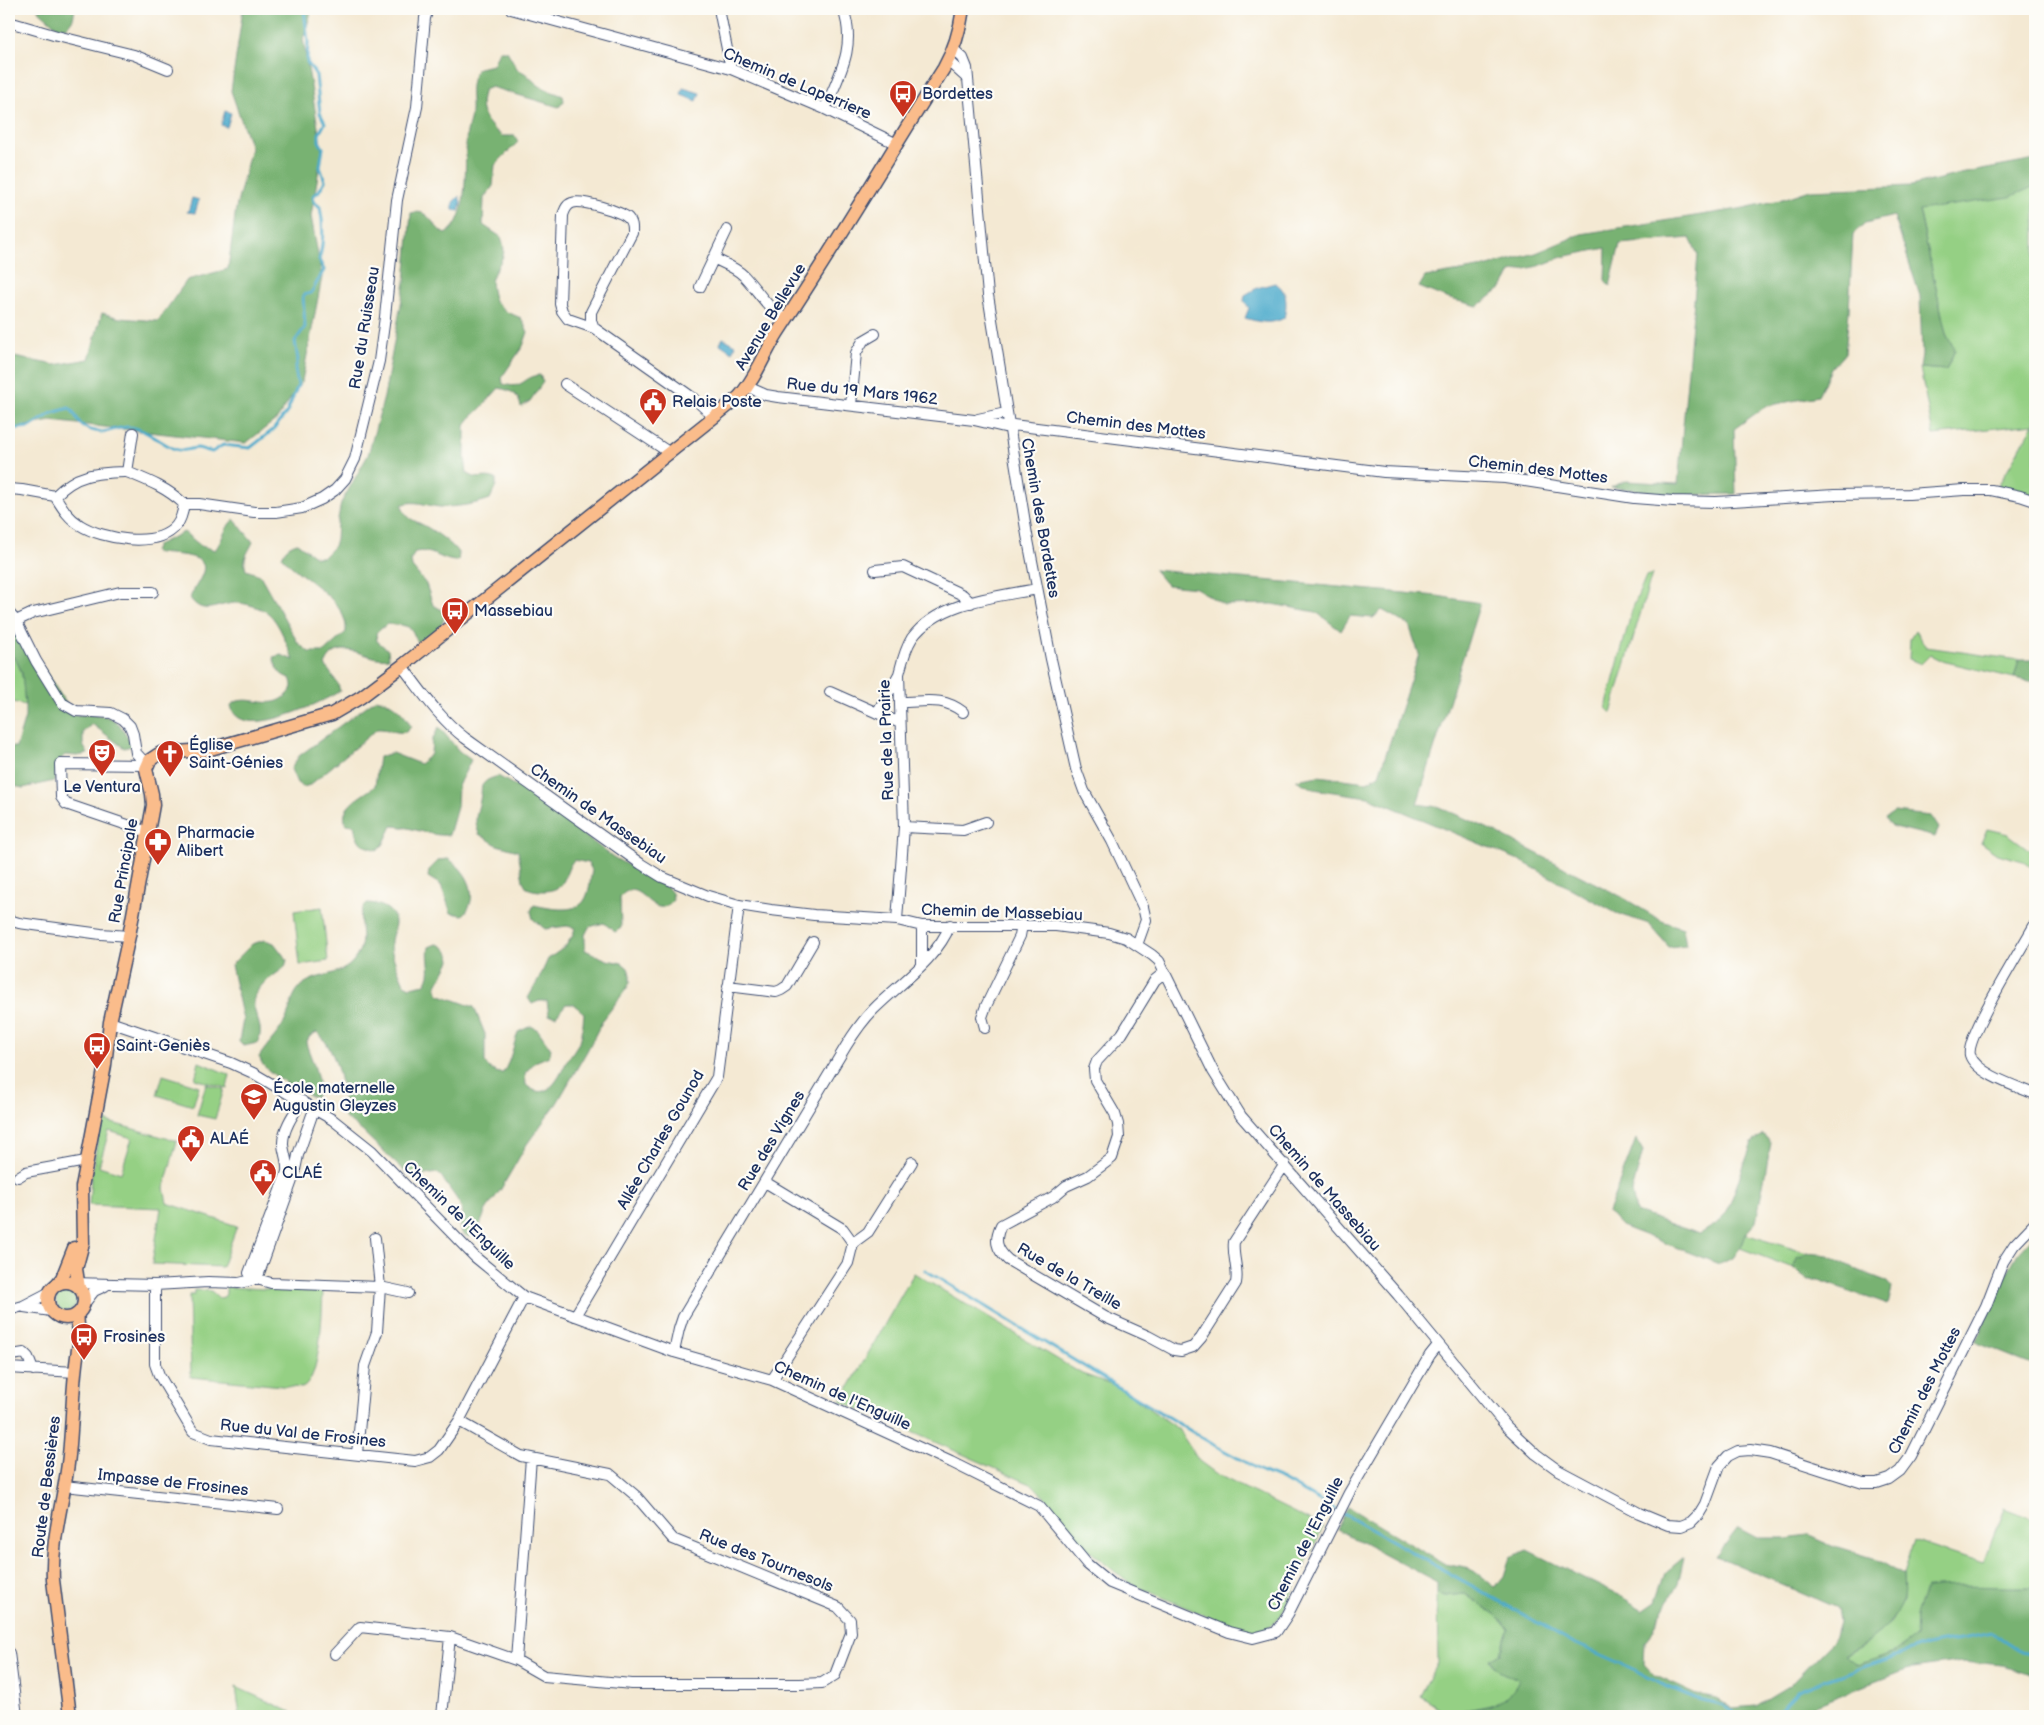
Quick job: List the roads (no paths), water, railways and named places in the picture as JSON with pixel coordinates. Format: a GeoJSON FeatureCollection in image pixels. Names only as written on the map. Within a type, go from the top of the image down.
{"type":"FeatureCollection","features":[{"type":"Feature","properties":{"kind":"main road","name":"Avenue Bellevue"},"geometry":{"type":"LineString","coordinates":[[402,666],[670,453],[739,397],[748,387],[764,354],[950,55],[959,31],[962,9]]}},
{"type":"Feature","properties":{"kind":"main road"},"geometry":{"type":"LineString","coordinates":[[147,765],[150,760],[161,753],[207,750],[332,714],[361,697],[402,666]]}},
{"type":"Feature","properties":{"kind":"main road","name":"Rue Principale"},"geometry":{"type":"LineString","coordinates":[[77,1285],[76,1269],[83,1243],[81,1195],[86,1161],[105,1065],[110,1022],[129,936],[153,805],[147,765]]}},
{"type":"Feature","properties":{"kind":"main road","name":"Rue Principale"},"geometry":{"type":"LineString","coordinates":[[54,1288],[62,1278],[82,1229]]}},
{"type":"Feature","properties":{"kind":"main road"},"geometry":{"type":"LineString","coordinates":[[67,1282],[77,1285],[84,1298],[81,1309],[69,1318],[55,1314],[48,1302],[54,1288],[67,1282]]}},
{"type":"Feature","properties":{"kind":"main road","name":"Route de Bessières"},"geometry":{"type":"LineString","coordinates":[[70,1716],[53,1580],[52,1557],[64,1486],[72,1420],[74,1372],[76,1351],[79,1344],[77,1326],[81,1309]]}},
{"type":"Feature","properties":{"kind":"main road","name":"Route de Bessières"},"geometry":{"type":"LineString","coordinates":[[55,1314],[70,1330],[76,1351]]}},
{"type":"Feature","properties":{"kind":"street","name":"Rue du Ruisseau"},"geometry":{"type":"LineString","coordinates":[[184,504],[199,504],[254,512],[276,512],[302,508],[322,499],[345,479],[355,459],[379,361],[386,316],[397,200],[417,107],[428,9]]}},
{"type":"Feature","properties":{"kind":"street","name":"Chemin de Laperriere"},"geometry":{"type":"LineString","coordinates":[[511,9],[731,69],[825,109],[896,144]]}},
{"type":"Feature","properties":{"kind":"street"},"geometry":{"type":"LineString","coordinates":[[719,9],[731,69]]}},
{"type":"Feature","properties":{"kind":"street"},"geometry":{"type":"LineString","coordinates":[[825,109],[849,47],[850,33],[844,9]]}},
{"type":"Feature","properties":{"kind":"street"},"geometry":{"type":"LineString","coordinates":[[9,22],[134,55],[168,69]]}},
{"type":"Feature","properties":{"kind":"street","name":"Chemin des Bordettes"},"geometry":{"type":"LineString","coordinates":[[950,55],[963,58],[967,68],[988,295],[1008,426],[1037,589],[1076,769],[1084,791],[1112,841],[1143,907],[1146,920],[1137,944]]}},
{"type":"Feature","properties":{"kind":"street"},"geometry":{"type":"LineString","coordinates":[[594,328],[591,312],[632,233],[632,224],[628,218],[621,214],[580,201],[566,207],[563,215],[560,304],[562,311],[568,318],[594,328],[696,400],[714,417]]}},
{"type":"Feature","properties":{"kind":"street"},"geometry":{"type":"LineString","coordinates":[[700,287],[726,230]]}},
{"type":"Feature","properties":{"kind":"street"},"geometry":{"type":"LineString","coordinates":[[713,258],[743,275],[758,295],[786,320]]}},
{"type":"Feature","properties":{"kind":"street"},"geometry":{"type":"LineString","coordinates":[[851,405],[856,353],[863,341],[875,334]]}},
{"type":"Feature","properties":{"kind":"street"},"geometry":{"type":"LineString","coordinates":[[565,384],[670,453]]}},
{"type":"Feature","properties":{"kind":"street","name":"Rue du 19 Mars 1962"},"geometry":{"type":"LineString","coordinates":[[748,387],[772,396],[974,420],[1004,427],[1008,426]]}},
{"type":"Feature","properties":{"kind":"street","name":"Rue du 19 Mars 1962"},"geometry":{"type":"LineString","coordinates":[[974,420],[1006,413]]}},
{"type":"Feature","properties":{"kind":"street","name":"Chemin des Mottes"},"geometry":{"type":"LineString","coordinates":[[1008,426],[1013,425],[1384,472],[1505,478],[1634,498],[1673,501],[1716,502],[1964,490],[1991,490],[2035,501]]}},
{"type":"Feature","properties":{"kind":"street"},"geometry":{"type":"LineString","coordinates":[[127,472],[133,433]]}},
{"type":"Feature","properties":{"kind":"street"},"geometry":{"type":"LineString","coordinates":[[9,490],[22,490],[55,496],[67,515],[79,525],[108,537],[129,540],[149,539],[167,533],[176,526],[184,504],[172,492],[159,484],[127,472],[109,472],[84,477],[67,483],[55,496]]}},
{"type":"Feature","properties":{"kind":"street"},"geometry":{"type":"LineString","coordinates":[[875,570],[903,568],[963,595],[971,603]]}},
{"type":"Feature","properties":{"kind":"street","name":"Rue de la Prairie"},"geometry":{"type":"LineString","coordinates":[[897,920],[904,827],[899,674],[905,652],[912,638],[936,615],[951,608],[1037,589]]}},
{"type":"Feature","properties":{"kind":"street"},"geometry":{"type":"LineString","coordinates":[[147,765],[136,753],[130,726],[123,719],[111,713],[76,711],[62,703],[12,617],[120,592],[153,592]]}},
{"type":"Feature","properties":{"kind":"street","name":"Chemin de Massebiau"},"geometry":{"type":"LineString","coordinates":[[402,666],[449,726],[633,858],[662,877],[685,887],[739,905],[814,915],[897,920],[922,926],[1056,926],[1109,933],[1126,938],[1152,954],[1166,972],[1227,1096],[1255,1133],[1285,1164],[1398,1295],[1507,1427],[1536,1454],[1558,1470],[1639,1513],[1668,1524],[1681,1526]]}},
{"type":"Feature","properties":{"kind":"street"},"geometry":{"type":"LineString","coordinates":[[877,713],[899,674]]}},
{"type":"Feature","properties":{"kind":"street"},"geometry":{"type":"LineString","coordinates":[[830,692],[900,723]]}},
{"type":"Feature","properties":{"kind":"street"},"geometry":{"type":"LineString","coordinates":[[900,702],[942,701],[954,705],[963,712]]}},
{"type":"Feature","properties":{"kind":"street"},"geometry":{"type":"LineString","coordinates":[[147,765],[60,764],[61,797],[66,804],[148,832]]}},
{"type":"Feature","properties":{"kind":"street"},"geometry":{"type":"LineString","coordinates":[[904,827],[963,830],[986,822]]}},
{"type":"Feature","properties":{"kind":"street","name":"Allée Charles Gounod"},"geometry":{"type":"LineString","coordinates":[[575,1316],[717,1077],[739,905]]}},
{"type":"Feature","properties":{"kind":"street"},"geometry":{"type":"LineString","coordinates":[[9,920],[101,934],[129,936]]}},
{"type":"Feature","properties":{"kind":"street"},"geometry":{"type":"LineString","coordinates":[[2035,924],[1982,1018],[1970,1046],[1970,1055],[1978,1065],[1992,1075],[2035,1094]]}},
{"type":"Feature","properties":{"kind":"street","name":"Rue des Vignes"},"geometry":{"type":"LineString","coordinates":[[674,1352],[683,1317],[861,1024],[873,1009],[922,964],[939,944],[950,925]]}},
{"type":"Feature","properties":{"kind":"street"},"geometry":{"type":"LineString","coordinates":[[985,1028],[982,1017],[1020,936],[1022,925]]}},
{"type":"Feature","properties":{"kind":"street"},"geometry":{"type":"LineString","coordinates":[[922,926],[922,964]]}},
{"type":"Feature","properties":{"kind":"street"},"geometry":{"type":"LineString","coordinates":[[728,986],[776,992],[781,990],[787,986],[813,942]]}},
{"type":"Feature","properties":{"kind":"street","name":"Rue de la Treille"},"geometry":{"type":"LineString","coordinates":[[1166,972],[1155,980],[1122,1034],[1097,1061],[1094,1069],[1094,1080],[1115,1114],[1118,1124],[1119,1137],[1112,1158],[1088,1176],[1066,1186],[1052,1197],[1001,1225],[996,1241],[998,1248],[1008,1260],[1106,1317],[1174,1350],[1188,1350],[1202,1338],[1236,1283],[1238,1276],[1234,1255],[1234,1242],[1285,1164]]}},
{"type":"Feature","properties":{"kind":"street","name":"Chemin de l'Enguille"},"geometry":{"type":"LineString","coordinates":[[110,1022],[231,1063],[253,1073],[316,1110],[360,1140],[475,1257],[524,1297],[674,1352],[772,1380],[951,1462],[1039,1506],[1087,1564],[1110,1583],[1229,1632],[1253,1638],[1276,1632],[1288,1614],[1349,1493],[1405,1396],[1438,1345]]}},
{"type":"Feature","properties":{"kind":"street"},"geometry":{"type":"LineString","coordinates":[[252,1276],[287,1172],[288,1164],[283,1146],[284,1139],[292,1116],[302,1101]]}},
{"type":"Feature","properties":{"kind":"street"},"geometry":{"type":"LineString","coordinates":[[77,1285],[240,1283],[252,1276],[294,1175],[298,1155],[312,1114],[316,1110]]}},
{"type":"Feature","properties":{"kind":"street"},"geometry":{"type":"LineString","coordinates":[[286,1154],[298,1155]]}},
{"type":"Feature","properties":{"kind":"street"},"geometry":{"type":"LineString","coordinates":[[18,1176],[26,1172],[86,1161]]}},
{"type":"Feature","properties":{"kind":"street"},"geometry":{"type":"LineString","coordinates":[[772,1380],[848,1263],[853,1243],[868,1232],[912,1162]]}},
{"type":"Feature","properties":{"kind":"street"},"geometry":{"type":"LineString","coordinates":[[765,1182],[843,1229],[853,1243]]}},
{"type":"Feature","properties":{"kind":"street","name":"Chemin des Mottes"},"geometry":{"type":"LineString","coordinates":[[1681,1526],[1691,1522],[1699,1514],[1705,1504],[1719,1466],[1728,1456],[1738,1451],[1750,1450],[1770,1454],[1863,1483],[1877,1483],[1889,1479],[1900,1471],[1919,1444],[1986,1306],[2003,1262],[2014,1245],[2035,1223]]}},
{"type":"Feature","properties":{"kind":"street"},"geometry":{"type":"LineString","coordinates":[[357,1454],[365,1366],[377,1332],[380,1287],[375,1238]]}},
{"type":"Feature","properties":{"kind":"street"},"geometry":{"type":"LineString","coordinates":[[252,1276],[272,1283],[380,1287],[408,1293]]}},
{"type":"Feature","properties":{"kind":"street"},"geometry":{"type":"LineString","coordinates":[[81,1309],[94,1291],[108,1285]]}},
{"type":"Feature","properties":{"kind":"street","name":"Rue du Val de Frosines"},"geometry":{"type":"LineString","coordinates":[[155,1285],[155,1364],[159,1375],[193,1432],[210,1439],[415,1461],[430,1457],[439,1450],[459,1420],[524,1297]]}},
{"type":"Feature","properties":{"kind":"street"},"geometry":{"type":"LineString","coordinates":[[9,1310],[23,1306],[54,1288]]}},
{"type":"Feature","properties":{"kind":"street"},"geometry":{"type":"LineString","coordinates":[[23,1306],[55,1314]]}},
{"type":"Feature","properties":{"kind":"street"},"geometry":{"type":"LineString","coordinates":[[9,1359],[12,1355],[24,1353],[28,1357],[33,1370]]}},
{"type":"Feature","properties":{"kind":"street"},"geometry":{"type":"LineString","coordinates":[[9,1368],[74,1372]]}},
{"type":"Feature","properties":{"kind":"street"},"geometry":{"type":"LineString","coordinates":[[459,1420],[522,1456],[531,1458],[516,1660]]}},
{"type":"Feature","properties":{"kind":"street","name":"Rue des Tournesols"},"geometry":{"type":"LineString","coordinates":[[335,1654],[360,1627],[450,1637],[516,1660],[544,1676],[632,1684],[822,1684],[835,1675],[851,1633],[850,1620],[838,1607],[673,1539],[636,1496],[610,1474],[531,1458]]}},
{"type":"Feature","properties":{"kind":"street","name":"Impasse de Frosines"},"geometry":{"type":"LineString","coordinates":[[64,1486],[278,1509]]}},
{"type":"Feature","properties":{"kind":"street"},"geometry":{"type":"LineString","coordinates":[[442,1716],[450,1637]]}},
{"type":"Feature","properties":{"kind":"street"},"geometry":{"type":"LineString","coordinates":[[9,1653],[14,1714]]}},
{"type":"Feature","properties":{"kind":"water"},"geometry":{"type":"Polygon","coordinates":[[[683,88],[700,93],[697,101],[681,95],[683,88]]]}},
{"type":"Feature","properties":{"kind":"water"},"geometry":{"type":"Polygon","coordinates":[[[225,111],[231,113],[227,127],[221,125],[225,111]]]}},
{"type":"Feature","properties":{"kind":"water"},"geometry":{"type":"Polygon","coordinates":[[[459,196],[461,203],[459,211],[453,210],[453,202],[459,196]]]}},
{"type":"Feature","properties":{"kind":"water"},"geometry":{"type":"Polygon","coordinates":[[[192,198],[199,200],[195,213],[187,212],[192,198]]]}},
{"type":"Feature","properties":{"kind":"water"},"geometry":{"type":"Polygon","coordinates":[[[1275,283],[1282,290],[1286,298],[1284,318],[1270,322],[1260,322],[1245,318],[1249,308],[1244,301],[1245,295],[1257,288],[1275,283]]]}},
{"type":"Feature","properties":{"kind":"water"},"geometry":{"type":"Polygon","coordinates":[[[723,338],[736,345],[732,352],[720,344],[723,338]]]}},
{"type":"Feature","properties":{"kind":"waterway"},"geometry":{"type":"LineString","coordinates":[[9,429],[30,427],[52,413],[69,408],[83,426],[93,431],[103,432],[133,427],[178,450],[198,448],[212,452],[223,445],[250,448],[273,430],[287,412],[298,385],[295,369],[298,360],[295,341],[305,327],[303,295],[311,293],[324,270],[319,260],[323,240],[323,227],[320,207],[314,202],[313,196],[319,191],[325,181],[320,167],[323,148],[319,141],[319,134],[325,123],[320,113],[316,75],[307,62],[308,42],[304,9]]}},
{"type":"Feature","properties":{"kind":"waterway"},"geometry":{"type":"LineString","coordinates":[[925,1270],[1214,1445],[1261,1471],[1283,1480],[1574,1643],[1633,1669],[1661,1684],[1695,1698],[1723,1705],[1742,1716]]}},
{"type":"Feature","properties":{"kind":"waterway"},"geometry":{"type":"LineString","coordinates":[[1775,1716],[1798,1691],[1927,1645],[1993,1633],[2020,1651],[2035,1654]]}},
{"type":"Feature","properties":{"kind":"place","name":"Bordettes"},"geometry":{"type":"Point","coordinates":[903,118]}},
{"type":"Feature","properties":{"kind":"place","name":"Relais Poste"},"geometry":{"type":"Point","coordinates":[653,426]}},
{"type":"Feature","properties":{"kind":"place","name":"Massebiau"},"geometry":{"type":"Point","coordinates":[455,635]}},
{"type":"Feature","properties":{"kind":"place","name":"Le Ventura"},"geometry":{"type":"Point","coordinates":[102,777]}},
{"type":"Feature","properties":{"kind":"place","name":"Église Saint-Génies"},"geometry":{"type":"Point","coordinates":[170,778]}},
{"type":"Feature","properties":{"kind":"place","name":"Pharmacie Alibert"},"geometry":{"type":"Point","coordinates":[158,866]}},
{"type":"Feature","properties":{"kind":"place","name":"Saint-Geniès"},"geometry":{"type":"Point","coordinates":[97,1070]}},
{"type":"Feature","properties":{"kind":"place","name":"École maternelle Augustin Gleyzes"},"geometry":{"type":"Point","coordinates":[254,1121]}},
{"type":"Feature","properties":{"kind":"place","name":"ALAÉ"},"geometry":{"type":"Point","coordinates":[191,1163]}},
{"type":"Feature","properties":{"kind":"place","name":"CLAÉ"},"geometry":{"type":"Point","coordinates":[263,1197]}},
{"type":"Feature","properties":{"kind":"place","name":"Frosines"},"geometry":{"type":"Point","coordinates":[84,1361]}}]}
